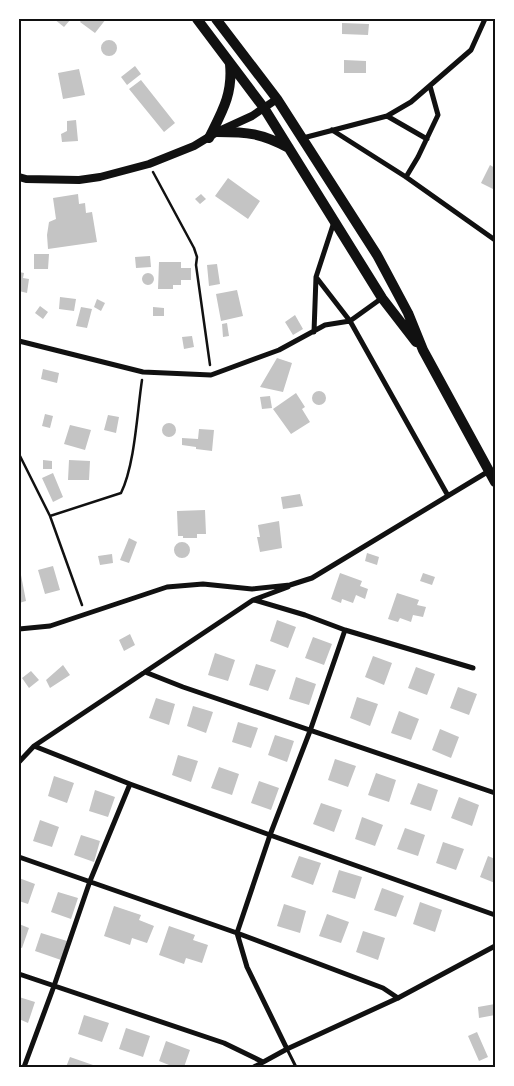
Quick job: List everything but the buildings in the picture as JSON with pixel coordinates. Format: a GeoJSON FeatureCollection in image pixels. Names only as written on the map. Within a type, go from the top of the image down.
{"type":"FeatureCollection","features":[{"type":"Feature","properties":{"kind":"main road"},"geometry":{"type":"LineString","coordinates":[[197,19],[264,108],[382,298],[423,350]]}},
{"type":"Feature","properties":{"kind":"main road"},"geometry":{"type":"LineString","coordinates":[[216,19],[277,99],[377,255],[408,312],[423,350],[495,482]]}},
{"type":"Feature","properties":{"kind":"main road"},"geometry":{"type":"LineString","coordinates":[[230,62],[232,80],[213,135],[250,133],[270,138],[290,149]]}},
{"type":"Feature","properties":{"kind":"street"},"geometry":{"type":"LineString","coordinates":[[302,138],[388,116],[411,102],[471,50],[485,19]]}},
{"type":"Feature","properties":{"kind":"street"},"geometry":{"type":"LineString","coordinates":[[406,177],[438,115],[430,86]]}},
{"type":"Feature","properties":{"kind":"street"},"geometry":{"type":"LineString","coordinates":[[19,177],[79,180],[100,177],[149,164],[252,116],[277,99]]}},
{"type":"Feature","properties":{"kind":"street"},"geometry":{"type":"LineString","coordinates":[[388,116],[427,139]]}},
{"type":"Feature","properties":{"kind":"street"},"geometry":{"type":"LineString","coordinates":[[332,130],[406,177],[495,240]]}},
{"type":"Feature","properties":{"kind":"street"},"geometry":{"type":"LineString","coordinates":[[314,332],[316,277],[335,221]]}},
{"type":"Feature","properties":{"kind":"street"},"geometry":{"type":"LineString","coordinates":[[316,277],[350,321],[448,494]]}},
{"type":"Feature","properties":{"kind":"street"},"geometry":{"type":"LineString","coordinates":[[19,341],[143,372],[212,374],[279,350],[325,325],[350,321],[382,298]]}},
{"type":"Feature","properties":{"kind":"street"},"geometry":{"type":"LineString","coordinates":[[19,762],[34,746],[253,600],[312,578],[448,494],[489,471]]}},
{"type":"Feature","properties":{"kind":"street"},"geometry":{"type":"LineString","coordinates":[[19,629],[50,626],[167,587],[203,584],[252,589],[290,585],[312,578]]}},
{"type":"Feature","properties":{"kind":"street"},"geometry":{"type":"LineString","coordinates":[[253,600],[473,668]]}},
{"type":"Feature","properties":{"kind":"street"},"geometry":{"type":"LineString","coordinates":[[287,1049],[247,967],[237,933],[270,835],[310,731],[345,630]]}},
{"type":"Feature","properties":{"kind":"street"},"geometry":{"type":"LineString","coordinates":[[145,672],[310,731],[495,793]]}},
{"type":"Feature","properties":{"kind":"street"},"geometry":{"type":"LineString","coordinates":[[34,746],[130,784],[495,914]]}},
{"type":"Feature","properties":{"kind":"street"},"geometry":{"type":"LineString","coordinates":[[24,1067],[90,881],[130,784]]}},
{"type":"Feature","properties":{"kind":"street"},"geometry":{"type":"LineString","coordinates":[[19,857],[237,933],[383,988],[398,998]]}},
{"type":"Feature","properties":{"kind":"street"},"geometry":{"type":"LineString","coordinates":[[254,1067],[287,1049],[398,998],[495,946]]}},
{"type":"Feature","properties":{"kind":"street"},"geometry":{"type":"LineString","coordinates":[[19,974],[224,1043],[263,1062]]}},
{"type":"Feature","properties":{"kind":"lane"},"geometry":{"type":"LineString","coordinates":[[287,1049],[296,1067]]}},
{"type":"Feature","properties":{"kind":"path"},"geometry":{"type":"LineString","coordinates":[[149,164],[197,257],[196,265],[212,374]]}},
{"type":"Feature","properties":{"kind":"path"},"geometry":{"type":"LineString","coordinates":[[50,516],[121,494],[127,480],[143,372]]}},
{"type":"Feature","properties":{"kind":"path"},"geometry":{"type":"LineString","coordinates":[[19,454],[50,516],[85,614]]}}]}
